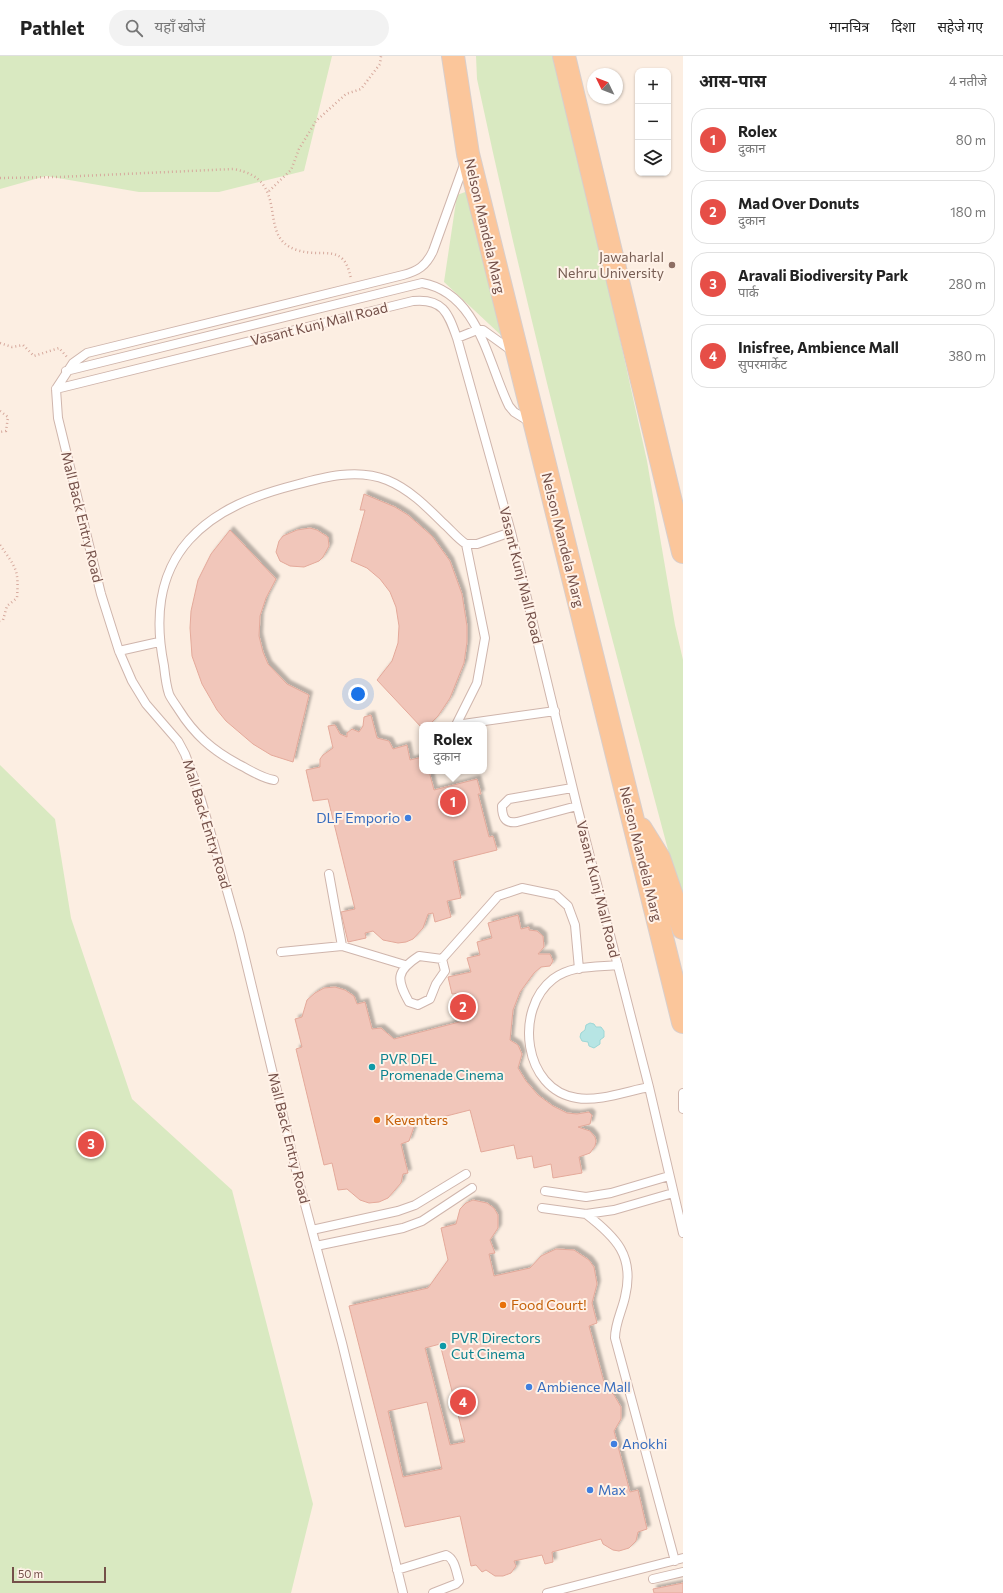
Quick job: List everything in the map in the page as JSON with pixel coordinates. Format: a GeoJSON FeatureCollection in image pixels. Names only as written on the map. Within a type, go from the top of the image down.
{"type":"FeatureCollection","features":[{"type":"Feature","properties":{"kind":"main road","name":"Nelson Mandela Marg"},"geometry":{"type":"LineString","coordinates":[[453,56],[468,154],[516,354],[683,1022]]}},
{"type":"Feature","properties":{"kind":"main road"},"geometry":{"type":"LineString","coordinates":[[564,56],[683,552]]}},
{"type":"Feature","properties":{"kind":"main road"},"geometry":{"type":"LineString","coordinates":[[631,815],[659,858],[683,928]]}},
{"type":"Feature","properties":{"kind":"lane"},"geometry":{"type":"LineString","coordinates":[[56,389],[66,371],[73,363],[88,353],[420,269],[428,262],[468,154]]}},
{"type":"Feature","properties":{"kind":"lane","name":"Vasant Kunj Mall Road"},"geometry":{"type":"LineString","coordinates":[[66,371],[422,284],[431,285],[452,297],[464,310],[477,330],[509,406],[514,412],[534,424]]}},
{"type":"Feature","properties":{"kind":"lane","name":"Vasant Kunj Mall Road"},"geometry":{"type":"LineString","coordinates":[[56,389],[413,301],[424,300],[441,306],[451,320],[457,338],[511,532],[555,711],[572,788],[649,1087],[683,1233]]}},
{"type":"Feature","properties":{"kind":"lane"},"geometry":{"type":"LineString","coordinates":[[457,338],[477,330],[487,332],[516,354]]}},
{"type":"Feature","properties":{"kind":"lane","name":"Mall Back Entry Road"},"geometry":{"type":"LineString","coordinates":[[56,389],[58,418],[101,594],[119,651],[132,681],[146,704],[178,741],[197,786],[240,933],[298,1178],[403,1593]]}},
{"type":"Feature","properties":{"kind":"lane"},"geometry":{"type":"LineString","coordinates":[[274,780],[259,776],[230,760],[211,747],[193,730],[169,693],[159,642],[158,614],[162,591],[176,559],[189,540],[227,509],[287,487],[343,474],[357,474],[386,479],[400,486],[426,506],[466,544],[486,638],[477,683],[458,722]]}},
{"type":"Feature","properties":{"kind":"lane"},"geometry":{"type":"LineString","coordinates":[[466,544],[477,544],[511,532]]}},
{"type":"Feature","properties":{"kind":"lane"},"geometry":{"type":"LineString","coordinates":[[119,651],[159,642]]}},
{"type":"Feature","properties":{"kind":"lane"},"geometry":{"type":"LineString","coordinates":[[477,722],[555,711]]}},
{"type":"Feature","properties":{"kind":"lane"},"geometry":{"type":"LineString","coordinates":[[572,788],[509,799],[502,806],[503,817],[505,821],[511,823],[577,806]]}},
{"type":"Feature","properties":{"kind":"lane"},"geometry":{"type":"LineString","coordinates":[[329,874],[342,946]]}},
{"type":"Feature","properties":{"kind":"lane"},"geometry":{"type":"LineString","coordinates":[[442,959],[498,896],[522,888],[556,895],[568,906],[575,925],[579,968]]}},
{"type":"Feature","properties":{"kind":"lane"},"geometry":{"type":"LineString","coordinates":[[281,952],[342,946],[405,965]]}},
{"type":"Feature","properties":{"kind":"lane"},"geometry":{"type":"LineString","coordinates":[[419,956],[442,959],[445,971],[436,984],[430,999],[418,1005],[409,1002],[402,989],[399,978],[405,965],[419,956]]}},
{"type":"Feature","properties":{"kind":"lane"},"geometry":{"type":"LineString","coordinates":[[618,965],[579,968],[564,972],[553,979],[542,990],[534,1005],[529,1022],[530,1047],[535,1066],[545,1081],[554,1089],[576,1098],[589,1099],[649,1087]]}},
{"type":"Feature","properties":{"kind":"lane"},"geometry":{"type":"LineString","coordinates":[[683,1093],[683,1109]]}},
{"type":"Feature","properties":{"kind":"lane"},"geometry":{"type":"LineString","coordinates":[[312,1230],[404,1209],[415,1205],[466,1174]]}},
{"type":"Feature","properties":{"kind":"lane"},"geometry":{"type":"LineString","coordinates":[[545,1191],[586,1197],[611,1193],[669,1176]]}},
{"type":"Feature","properties":{"kind":"lane"},"geometry":{"type":"LineString","coordinates":[[316,1246],[403,1228],[422,1220],[472,1188]]}},
{"type":"Feature","properties":{"kind":"lane"},"geometry":{"type":"LineString","coordinates":[[542,1208],[586,1214],[614,1210],[673,1193]]}},
{"type":"Feature","properties":{"kind":"lane"},"geometry":{"type":"LineString","coordinates":[[547,1593],[679,1560],[615,1338],[615,1326],[628,1285],[626,1260],[621,1247],[610,1233],[586,1214]]}},
{"type":"Feature","properties":{"kind":"lane"},"geometry":{"type":"LineString","coordinates":[[397,1570],[446,1555],[450,1556],[453,1559],[459,1580],[456,1584],[433,1593]]}},
{"type":"Feature","properties":{"kind":"lane"},"geometry":{"type":"LineString","coordinates":[[653,1579],[683,1572]]}},
{"type":"Feature","properties":{"kind":"path"},"geometry":{"type":"LineString","coordinates":[[268,191],[291,170],[299,149],[316,121],[346,94],[361,89],[380,64],[381,56]]}},
{"type":"Feature","properties":{"kind":"path"},"geometry":{"type":"LineString","coordinates":[[0,178],[59,178],[233,169],[243,171],[255,176],[268,191],[274,225],[280,238],[296,250],[334,254],[343,258],[349,269],[353,287]]}},
{"type":"Feature","properties":{"kind":"path"},"geometry":{"type":"LineString","coordinates":[[0,343],[12,347],[24,345],[34,356],[59,348],[73,363]]}},
{"type":"Feature","properties":{"kind":"path"},"geometry":{"type":"LineString","coordinates":[[0,411],[8,417],[6,431],[0,432]]}},
{"type":"Feature","properties":{"kind":"path"},"geometry":{"type":"LineString","coordinates":[[0,545],[16,566],[18,581],[17,598],[7,606],[3,620],[0,621]]}},
{"type":"Feature","properties":{"kind":"green space"},"geometry":{"type":"Polygon","coordinates":[[[0,56],[332,56],[304,171],[219,192],[139,192],[46,176],[0,189],[0,56]]]}},
{"type":"Feature","properties":{"kind":"green space"},"geometry":{"type":"Polygon","coordinates":[[[476,56],[553,56],[592,213],[647,461],[675,625],[683,660],[683,906],[601,597],[549,391],[477,79],[476,56]]]}},
{"type":"Feature","properties":{"kind":"green space"},"geometry":{"type":"Polygon","coordinates":[[[468,191],[504,338],[444,282],[457,195],[468,191]]]}},
{"type":"Feature","properties":{"kind":"green space"},"geometry":{"type":"Polygon","coordinates":[[[0,765],[55,819],[71,918],[132,1099],[232,1190],[313,1504],[291,1593],[0,1593],[0,765]]]}},
{"type":"Feature","properties":{"kind":"water"},"geometry":{"type":"Polygon","coordinates":[[[590,1023],[594,1024],[596,1027],[601,1027],[604,1031],[604,1037],[600,1040],[600,1044],[594,1048],[589,1046],[588,1042],[582,1041],[580,1037],[581,1033],[585,1030],[586,1025],[590,1023]]]}},
{"type":"Feature","properties":{"kind":"building"},"geometry":{"type":"Polygon","coordinates":[[[364,494],[395,507],[408,515],[432,536],[450,561],[462,594],[467,626],[467,642],[464,663],[450,698],[432,722],[419,722],[419,725],[377,680],[392,661],[398,643],[399,626],[396,607],[390,592],[380,579],[367,568],[351,561],[365,510],[360,510],[364,494]]]}},
{"type":"Feature","properties":{"kind":"building"},"geometry":{"type":"Polygon","coordinates":[[[310,528],[317,530],[328,537],[329,546],[323,557],[319,561],[304,567],[290,566],[280,561],[276,552],[279,541],[283,536],[297,530],[310,528]]]}},
{"type":"Feature","properties":{"kind":"building"},"geometry":{"type":"Polygon","coordinates":[[[230,530],[276,579],[266,598],[260,616],[259,636],[268,664],[287,684],[309,695],[293,762],[271,755],[253,744],[226,721],[217,710],[202,684],[192,656],[190,628],[191,611],[198,580],[211,554],[230,530]]]}},
{"type":"Feature","properties":{"kind":"building","name":"DLF Emporio"},"geometry":{"type":"Polygon","coordinates":[[[371,715],[377,738],[389,741],[393,749],[407,745],[410,760],[419,758],[419,774],[430,774],[434,790],[477,779],[481,794],[478,794],[489,837],[493,836],[497,850],[453,861],[461,898],[447,901],[451,917],[435,922],[433,913],[428,914],[423,928],[413,939],[406,942],[398,943],[383,940],[373,931],[365,933],[366,938],[348,942],[341,912],[355,909],[328,799],[313,801],[306,770],[320,767],[320,759],[333,748],[328,726],[335,725],[340,734],[347,737],[347,733],[352,729],[359,732],[363,726],[364,717],[371,715]]]}},
{"type":"Feature","properties":{"kind":"building"},"geometry":{"type":"Polygon","coordinates":[[[518,915],[521,929],[529,927],[529,930],[537,931],[543,936],[544,947],[538,954],[550,954],[553,961],[550,966],[541,967],[534,973],[520,992],[513,1010],[510,1040],[518,1045],[522,1054],[518,1068],[526,1081],[538,1095],[553,1106],[567,1113],[577,1114],[589,1112],[592,1115],[590,1124],[578,1127],[590,1131],[595,1137],[596,1141],[595,1146],[590,1153],[579,1157],[582,1173],[553,1178],[551,1164],[534,1168],[532,1156],[517,1159],[514,1145],[481,1152],[470,1110],[415,1124],[409,1141],[401,1144],[408,1173],[403,1174],[401,1183],[388,1198],[379,1202],[369,1203],[360,1200],[347,1189],[338,1190],[332,1163],[324,1165],[296,1049],[302,1047],[295,1019],[302,1017],[307,1000],[324,988],[335,987],[345,990],[354,996],[357,1004],[365,1002],[372,1029],[381,1028],[394,1039],[467,1020],[461,993],[452,994],[448,977],[471,972],[467,958],[480,955],[477,942],[492,938],[488,923],[518,915]]]}},
{"type":"Feature","properties":{"kind":"building","name":"Ambience Mall"},"geometry":{"type":"Polygon","coordinates":[[[473,1200],[487,1203],[494,1208],[498,1215],[498,1228],[490,1240],[495,1253],[489,1254],[494,1276],[530,1268],[541,1256],[556,1249],[574,1250],[589,1260],[594,1267],[597,1284],[592,1303],[597,1323],[589,1326],[605,1386],[614,1395],[621,1407],[621,1419],[614,1431],[630,1492],[638,1490],[647,1529],[638,1532],[636,1541],[629,1548],[619,1551],[613,1550],[603,1544],[601,1539],[552,1552],[553,1562],[545,1564],[542,1555],[514,1561],[516,1566],[511,1573],[503,1576],[495,1576],[486,1570],[482,1572],[476,1565],[471,1566],[460,1516],[405,1527],[349,1306],[428,1288],[448,1260],[441,1228],[456,1224],[460,1209],[466,1203],[473,1200]],[[440,1344],[425,1348],[450,1445],[465,1442],[440,1344]],[[427,1402],[388,1411],[403,1477],[442,1469],[427,1402]]]}},
{"type":"Feature","properties":{"kind":"building"},"geometry":{"type":"Polygon","coordinates":[[[683,1583],[683,1593],[654,1593],[653,1589],[683,1583]]]}},
{"type":"Feature","properties":{"kind":"place","name":"Jawaharlal Nehru University"},"geometry":{"type":"Point","coordinates":[672,265]}},
{"type":"Feature","properties":{"kind":"place","name":"Rolex"},"geometry":{"type":"Point","coordinates":[453,802]}},
{"type":"Feature","properties":{"kind":"place","name":"DLF Emporio"},"geometry":{"type":"Point","coordinates":[408,818]}},
{"type":"Feature","properties":{"kind":"place","name":"Mad Over Donuts"},"geometry":{"type":"Point","coordinates":[463,1007]}},
{"type":"Feature","properties":{"kind":"place","name":"PVR DFL Promenade Cinema"},"geometry":{"type":"Point","coordinates":[372,1067]}},
{"type":"Feature","properties":{"kind":"place","name":"Keventers"},"geometry":{"type":"Point","coordinates":[377,1120]}},
{"type":"Feature","properties":{"kind":"place","name":"Aravali Biodiversity Park"},"geometry":{"type":"Point","coordinates":[91,1144]}},
{"type":"Feature","properties":{"kind":"place","name":"Food Court!"},"geometry":{"type":"Point","coordinates":[503,1305]}},
{"type":"Feature","properties":{"kind":"place","name":"PVR Directors Cut Cinema"},"geometry":{"type":"Point","coordinates":[443,1346]}},
{"type":"Feature","properties":{"kind":"place","name":"Ambience Mall"},"geometry":{"type":"Point","coordinates":[529,1387]}},
{"type":"Feature","properties":{"kind":"place","name":"Inisfree, Ambience Mall"},"geometry":{"type":"Point","coordinates":[463,1402]}},
{"type":"Feature","properties":{"kind":"place","name":"Anokhi"},"geometry":{"type":"Point","coordinates":[614,1444]}},
{"type":"Feature","properties":{"kind":"place","name":"Max"},"geometry":{"type":"Point","coordinates":[590,1490]}}]}
